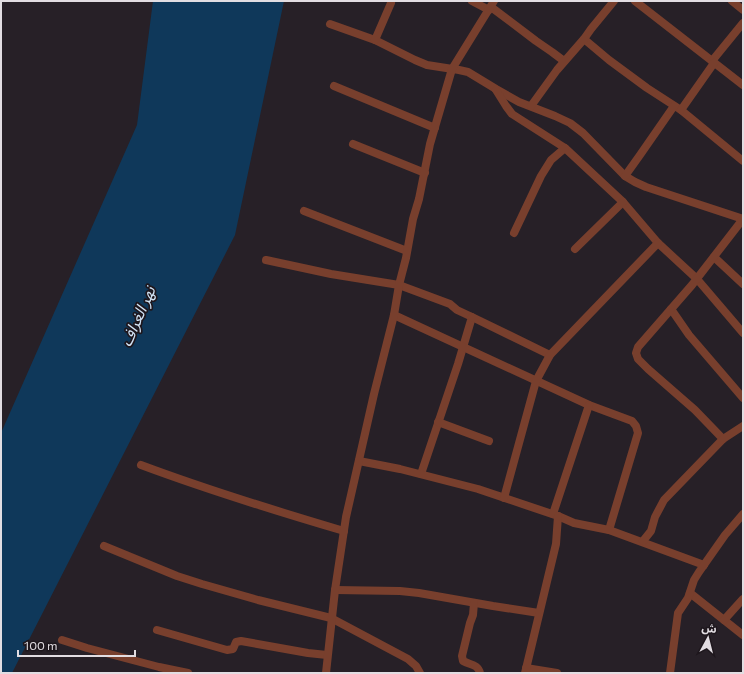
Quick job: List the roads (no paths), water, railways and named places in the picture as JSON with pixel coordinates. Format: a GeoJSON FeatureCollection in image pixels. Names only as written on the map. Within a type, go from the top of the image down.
{"type":"FeatureCollection","features":[{"type":"Feature","properties":{"kind":"street"},"geometry":{"type":"LineString","coordinates":[[472,1],[491,6],[564,61]]}},
{"type":"Feature","properties":{"kind":"street"},"geometry":{"type":"LineString","coordinates":[[531,106],[564,61],[584,39],[614,1]]}},
{"type":"Feature","properties":{"kind":"street"},"geometry":{"type":"LineString","coordinates":[[635,1],[743,86]]}},
{"type":"Feature","properties":{"kind":"street"},"geometry":{"type":"LineString","coordinates":[[732,1],[743,10]]}},
{"type":"Feature","properties":{"kind":"street"},"geometry":{"type":"LineString","coordinates":[[375,40],[391,3]]}},
{"type":"Feature","properties":{"kind":"street"},"geometry":{"type":"LineString","coordinates":[[326,673],[331,618],[344,531],[374,394],[394,315],[399,285],[430,144],[452,69],[491,6]]}},
{"type":"Feature","properties":{"kind":"street"},"geometry":{"type":"LineString","coordinates":[[625,176],[743,23]]}},
{"type":"Feature","properties":{"kind":"street"},"geometry":{"type":"LineString","coordinates":[[330,24],[375,40],[427,65],[468,72],[519,102],[570,123],[583,133],[625,176],[646,187],[743,219],[697,279],[636,350],[636,356],[638,359],[709,423],[722,439]]}},
{"type":"Feature","properties":{"kind":"street"},"geometry":{"type":"LineString","coordinates":[[584,39],[640,84],[677,108],[743,161]]}},
{"type":"Feature","properties":{"kind":"street"},"geometry":{"type":"LineString","coordinates":[[334,86],[435,128]]}},
{"type":"Feature","properties":{"kind":"street"},"geometry":{"type":"LineString","coordinates":[[496,89],[512,114],[565,148],[623,202],[658,243],[697,279],[743,333]]}},
{"type":"Feature","properties":{"kind":"street"},"geometry":{"type":"LineString","coordinates":[[353,144],[424,173]]}},
{"type":"Feature","properties":{"kind":"street"},"geometry":{"type":"LineString","coordinates":[[514,233],[541,176],[551,160],[565,148]]}},
{"type":"Feature","properties":{"kind":"street"},"geometry":{"type":"LineString","coordinates":[[576,249],[623,202]]}},
{"type":"Feature","properties":{"kind":"street"},"geometry":{"type":"LineString","coordinates":[[304,211],[407,251]]}},
{"type":"Feature","properties":{"kind":"street"},"geometry":{"type":"LineString","coordinates":[[504,498],[536,381],[550,355],[658,243]]}},
{"type":"Feature","properties":{"kind":"street"},"geometry":{"type":"LineString","coordinates":[[714,257],[743,284]]}},
{"type":"Feature","properties":{"kind":"street"},"geometry":{"type":"LineString","coordinates":[[266,260],[332,274],[399,285],[450,304],[457,310],[550,355]]}},
{"type":"Feature","properties":{"kind":"street"},"geometry":{"type":"LineString","coordinates":[[671,309],[689,335],[743,398]]}},
{"type":"Feature","properties":{"kind":"street"},"geometry":{"type":"LineString","coordinates":[[394,315],[589,405],[632,421],[636,426],[638,433],[609,530]]}},
{"type":"Feature","properties":{"kind":"street"},"geometry":{"type":"LineString","coordinates":[[421,474],[472,317]]}},
{"type":"Feature","properties":{"kind":"street"},"geometry":{"type":"LineString","coordinates":[[557,673],[526,671],[556,544],[556,515],[589,405]]}},
{"type":"Feature","properties":{"kind":"street"},"geometry":{"type":"LineString","coordinates":[[438,422],[489,441]]}},
{"type":"Feature","properties":{"kind":"street"},"geometry":{"type":"LineString","coordinates":[[643,542],[651,531],[655,517],[664,500],[722,439],[743,426]]}},
{"type":"Feature","properties":{"kind":"street"},"geometry":{"type":"LineString","coordinates":[[360,461],[392,467],[478,489],[556,515],[574,523],[609,530],[704,565]]}},
{"type":"Feature","properties":{"kind":"street"},"geometry":{"type":"LineString","coordinates":[[141,465],[196,485],[344,531]]}},
{"type":"Feature","properties":{"kind":"street"},"geometry":{"type":"LineString","coordinates":[[670,673],[678,613],[690,593],[694,580],[725,535],[743,514]]}},
{"type":"Feature","properties":{"kind":"street"},"geometry":{"type":"LineString","coordinates":[[104,546],[177,576],[258,600],[331,618],[408,659],[416,666],[420,673]]}},
{"type":"Feature","properties":{"kind":"street"},"geometry":{"type":"LineString","coordinates":[[335,590],[400,591],[539,613]]}},
{"type":"Feature","properties":{"kind":"street"},"geometry":{"type":"LineString","coordinates":[[690,593],[743,635]]}},
{"type":"Feature","properties":{"kind":"street"},"geometry":{"type":"LineString","coordinates":[[724,620],[743,599]]}},
{"type":"Feature","properties":{"kind":"street"},"geometry":{"type":"LineString","coordinates":[[474,602],[473,615],[462,656],[463,661],[477,667],[480,673]]}},
{"type":"Feature","properties":{"kind":"street"},"geometry":{"type":"LineString","coordinates":[[157,630],[227,650],[232,649],[236,642],[241,641],[327,655]]}},
{"type":"Feature","properties":{"kind":"street"},"geometry":{"type":"LineString","coordinates":[[62,640],[159,667],[188,673]]}},
{"type":"Feature","properties":{"kind":"water","name":"نهر الغراف"},"geometry":{"type":"Polygon","coordinates":[[[153,1],[284,1],[235,235],[12,673],[1,673],[1,433],[137,125],[153,1]]]}}]}
